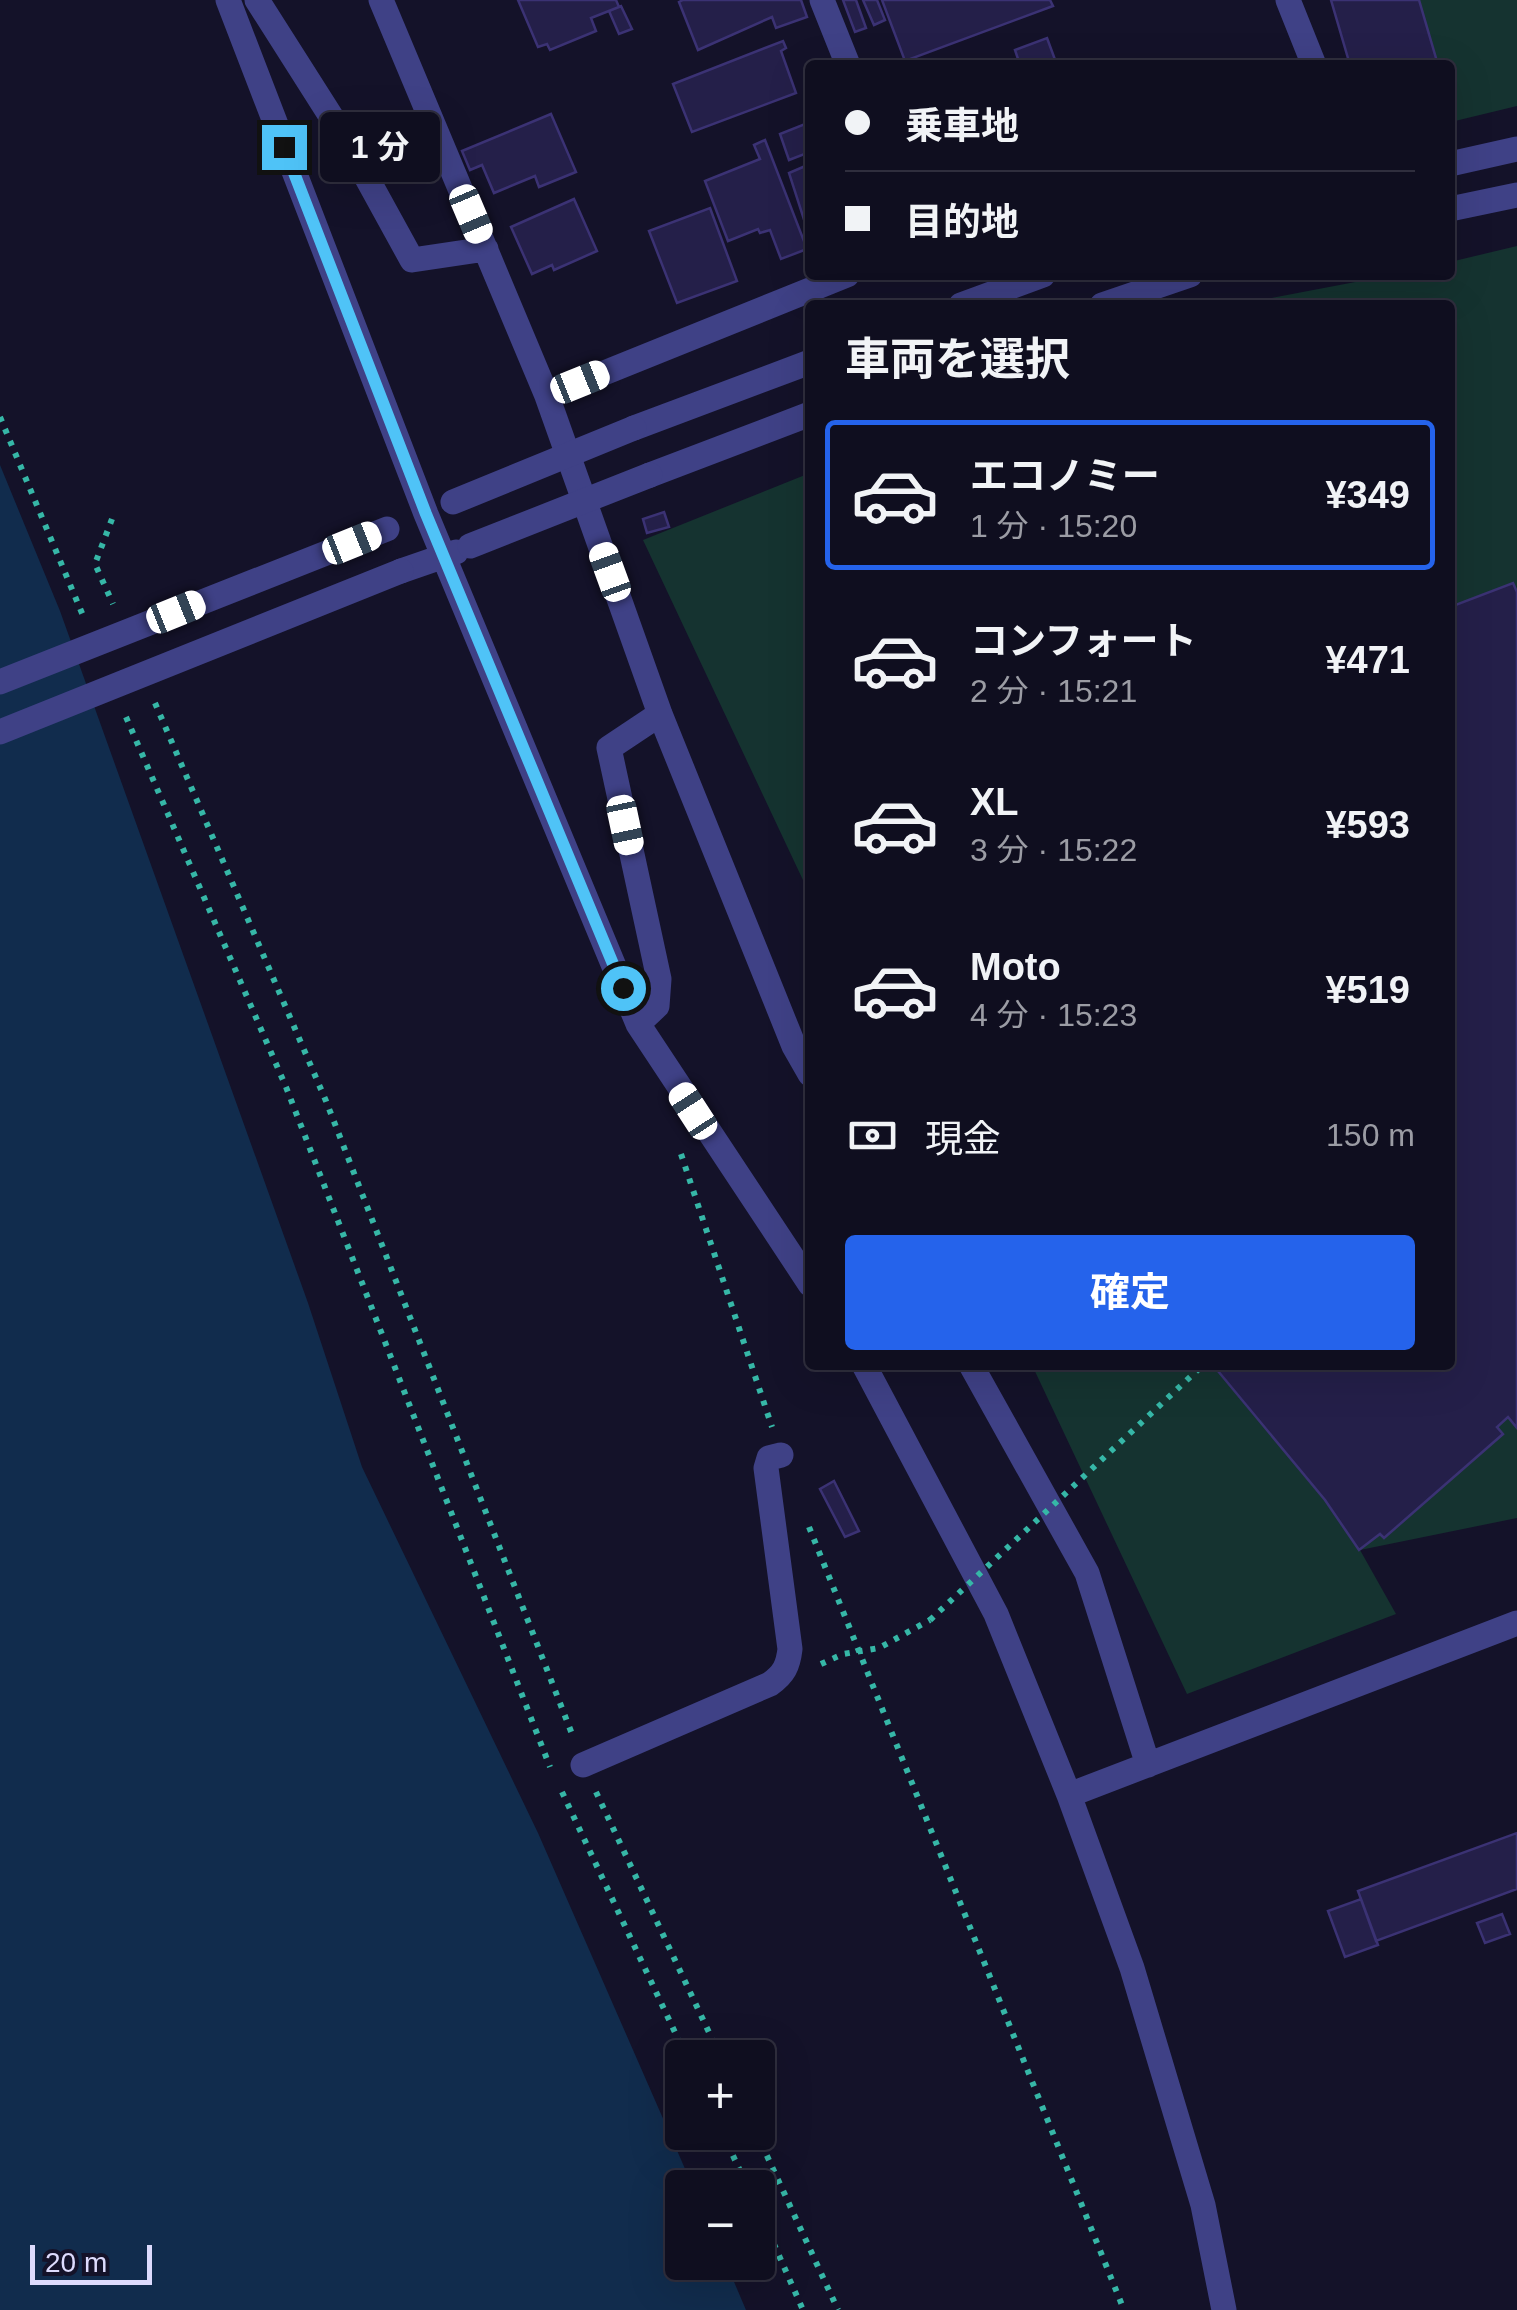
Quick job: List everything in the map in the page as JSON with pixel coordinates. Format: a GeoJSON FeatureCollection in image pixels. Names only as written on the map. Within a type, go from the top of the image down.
{"type":"FeatureCollection","features":[{"type":"Feature","properties":{"kind":"street"},"geometry":{"type":"LineString","coordinates":[[228,0],[426,514],[638,1024],[805,1276]]}},
{"type":"Feature","properties":{"kind":"street"},"geometry":{"type":"LineString","coordinates":[[257,0],[346,140],[412,260],[486,249]]}},
{"type":"Feature","properties":{"kind":"street"},"geometry":{"type":"LineString","coordinates":[[381,0],[547,396],[660,714],[805,1065]]}},
{"type":"Feature","properties":{"kind":"street"},"geometry":{"type":"LineString","coordinates":[[822,0],[846,60]]}},
{"type":"Feature","properties":{"kind":"street"},"geometry":{"type":"LineString","coordinates":[[1288,0],[1312,60]]}},
{"type":"Feature","properties":{"kind":"street"},"geometry":{"type":"LineString","coordinates":[[1455,163],[1517,149]]}},
{"type":"Feature","properties":{"kind":"street"},"geometry":{"type":"LineString","coordinates":[[1455,208],[1517,195]]}},
{"type":"Feature","properties":{"kind":"street"},"geometry":{"type":"LineString","coordinates":[[547,396],[835,280]]}},
{"type":"Feature","properties":{"kind":"street"},"geometry":{"type":"LineString","coordinates":[[975,300],[1029,280]]}},
{"type":"Feature","properties":{"kind":"street"},"geometry":{"type":"LineString","coordinates":[[1117,300],[1175,280]]}},
{"type":"Feature","properties":{"kind":"street"},"geometry":{"type":"LineString","coordinates":[[0,682],[634,428],[805,364]]}},
{"type":"Feature","properties":{"kind":"street"},"geometry":{"type":"LineString","coordinates":[[0,732],[805,416]]}},
{"type":"Feature","properties":{"kind":"street"},"geometry":{"type":"LineString","coordinates":[[638,1024],[657,1006],[659,980],[609,748],[660,714]]}},
{"type":"Feature","properties":{"kind":"street"},"geometry":{"type":"LineString","coordinates":[[867,1370],[996,1614],[1068,1795],[1132,1968],[1203,2204],[1224,2310]]}},
{"type":"Feature","properties":{"kind":"street"},"geometry":{"type":"LineString","coordinates":[[974,1370],[1086,1573],[1148,1764]]}},
{"type":"Feature","properties":{"kind":"street"},"geometry":{"type":"LineString","coordinates":[[584,1765],[782,1676],[789,1664],[790,1649],[766,1468],[769,1458],[780,1455]]}},
{"type":"Feature","properties":{"kind":"street"},"geometry":{"type":"LineString","coordinates":[[1068,1795],[1517,1623]]}},
{"type":"Feature","properties":{"kind":"path"},"geometry":{"type":"LineString","coordinates":[[0,417],[86,622]]}},
{"type":"Feature","properties":{"kind":"path"},"geometry":{"type":"LineString","coordinates":[[112,519],[96,564],[118,618]]}},
{"type":"Feature","properties":{"kind":"path"},"geometry":{"type":"LineString","coordinates":[[149,689],[326,1100],[584,1765],[713,2040]]}},
{"type":"Feature","properties":{"kind":"path"},"geometry":{"type":"LineString","coordinates":[[124,712],[286,1088],[552,1770]]}},
{"type":"Feature","properties":{"kind":"path"},"geometry":{"type":"LineString","coordinates":[[680,1151],[780,1455]]}},
{"type":"Feature","properties":{"kind":"path"},"geometry":{"type":"LineString","coordinates":[[808,1669],[844,1654],[879,1648],[930,1620],[1198,1370]]}},
{"type":"Feature","properties":{"kind":"path"},"geometry":{"type":"LineString","coordinates":[[809,1526],[1124,2310]]}},
{"type":"Feature","properties":{"kind":"path"},"geometry":{"type":"LineString","coordinates":[[560,1788],[679,2040]]}},
{"type":"Feature","properties":{"kind":"path"},"geometry":{"type":"LineString","coordinates":[[764,2150],[838,2310]]}},
{"type":"Feature","properties":{"kind":"path"},"geometry":{"type":"LineString","coordinates":[[775,2246],[804,2310]]}},
{"type":"Feature","properties":{"kind":"green space"},"geometry":{"type":"Polygon","coordinates":[[[1416,0],[1517,0],[1517,106],[1455,121],[1455,60],[1434,60],[1416,0]]]}},
{"type":"Feature","properties":{"kind":"green space"},"geometry":{"type":"Polygon","coordinates":[[[1517,246],[1517,1518],[1360,1550],[1396,1614],[1187,1694],[1034,1370],[1455,1370],[1455,300],[1260,300],[1366,280],[1455,280],[1455,261],[1517,246]]]}},
{"type":"Feature","properties":{"kind":"green space"},"geometry":{"type":"Polygon","coordinates":[[[805,475],[805,884],[643,540],[805,475]]]}},
{"type":"Feature","properties":{"kind":"water"},"geometry":{"type":"Polygon","coordinates":[[[0,465],[60,611],[308,1303],[362,1467],[538,1833],[665,2123],[665,2150],[677,2150],[686,2170],[665,2170],[665,2280],[733,2280],[746,2310],[0,2310],[0,465]]]}},
{"type":"Feature","properties":{"kind":"building"},"geometry":{"type":"Polygon","coordinates":[[[518,0],[616,0],[619,7],[591,18],[596,31],[550,50],[547,44],[538,47],[518,0]]]}},
{"type":"Feature","properties":{"kind":"building"},"geometry":{"type":"Polygon","coordinates":[[[801,0],[807,17],[776,28],[772,17],[698,50],[679,2],[801,0]]]}},
{"type":"Feature","properties":{"kind":"building"},"geometry":{"type":"Polygon","coordinates":[[[843,0],[856,0],[866,28],[855,32],[843,0]]]}},
{"type":"Feature","properties":{"kind":"building"},"geometry":{"type":"Polygon","coordinates":[[[863,0],[877,0],[885,20],[874,25],[863,0]]]}},
{"type":"Feature","properties":{"kind":"building"},"geometry":{"type":"Polygon","coordinates":[[[882,0],[1050,0],[1053,6],[908,60],[882,0]]]}},
{"type":"Feature","properties":{"kind":"building"},"geometry":{"type":"Polygon","coordinates":[[[1331,0],[1419,0],[1437,60],[1349,60],[1331,0]]]}},
{"type":"Feature","properties":{"kind":"building"},"geometry":{"type":"Polygon","coordinates":[[[621,6],[632,29],[619,34],[609,11],[621,6]]]}},
{"type":"Feature","properties":{"kind":"building"},"geometry":{"type":"Polygon","coordinates":[[[1047,38],[1055,60],[1018,60],[1015,50],[1047,38]]]}},
{"type":"Feature","properties":{"kind":"building"},"geometry":{"type":"Polygon","coordinates":[[[783,41],[786,48],[781,51],[796,93],[692,132],[673,84],[783,41]]]}},
{"type":"Feature","properties":{"kind":"building"},"geometry":{"type":"Polygon","coordinates":[[[551,114],[576,172],[539,187],[535,176],[494,193],[482,165],[470,170],[462,151],[551,114]]]}},
{"type":"Feature","properties":{"kind":"building"},"geometry":{"type":"Polygon","coordinates":[[[805,124],[805,154],[789,160],[780,134],[805,124]]]}},
{"type":"Feature","properties":{"kind":"building"},"geometry":{"type":"Polygon","coordinates":[[[765,140],[805,244],[805,250],[781,259],[770,230],[760,233],[758,229],[728,241],[705,181],[760,159],[754,145],[765,140]]]}},
{"type":"Feature","properties":{"kind":"building"},"geometry":{"type":"Polygon","coordinates":[[[805,166],[805,223],[789,173],[805,166]]]}},
{"type":"Feature","properties":{"kind":"building"},"geometry":{"type":"Polygon","coordinates":[[[574,199],[597,251],[554,270],[552,265],[532,274],[511,227],[574,199]]]}},
{"type":"Feature","properties":{"kind":"building"},"geometry":{"type":"Polygon","coordinates":[[[710,208],[737,281],[677,303],[649,231],[710,208]]]}},
{"type":"Feature","properties":{"kind":"building"},"geometry":{"type":"Polygon","coordinates":[[[664,512],[669,527],[647,533],[643,519],[664,512]]]}},
{"type":"Feature","properties":{"kind":"building"},"geometry":{"type":"Polygon","coordinates":[[[1513,583],[1517,592],[1517,1428],[1508,1417],[1497,1427],[1503,1434],[1384,1538],[1380,1534],[1359,1550],[1325,1500],[1217,1370],[1455,1370],[1455,605],[1513,583]]]}},
{"type":"Feature","properties":{"kind":"building"},"geometry":{"type":"Polygon","coordinates":[[[834,1481],[859,1531],[845,1537],[820,1489],[834,1481]]]}},
{"type":"Feature","properties":{"kind":"building"},"geometry":{"type":"Polygon","coordinates":[[[1517,1833],[1517,1889],[1376,1941],[1358,1891],[1517,1833]]]}},
{"type":"Feature","properties":{"kind":"building"},"geometry":{"type":"Polygon","coordinates":[[[1361,1899],[1378,1945],[1345,1957],[1328,1911],[1361,1899]]]}},
{"type":"Feature","properties":{"kind":"building"},"geometry":{"type":"Polygon","coordinates":[[[1502,1914],[1510,1934],[1485,1943],[1477,1923],[1502,1914]]]}},
{"type":"Feature","properties":{"kind":"route"},"geometry":{"type":"LineString","coordinates":[[284,147],[426,514],[623,988]]}}]}
